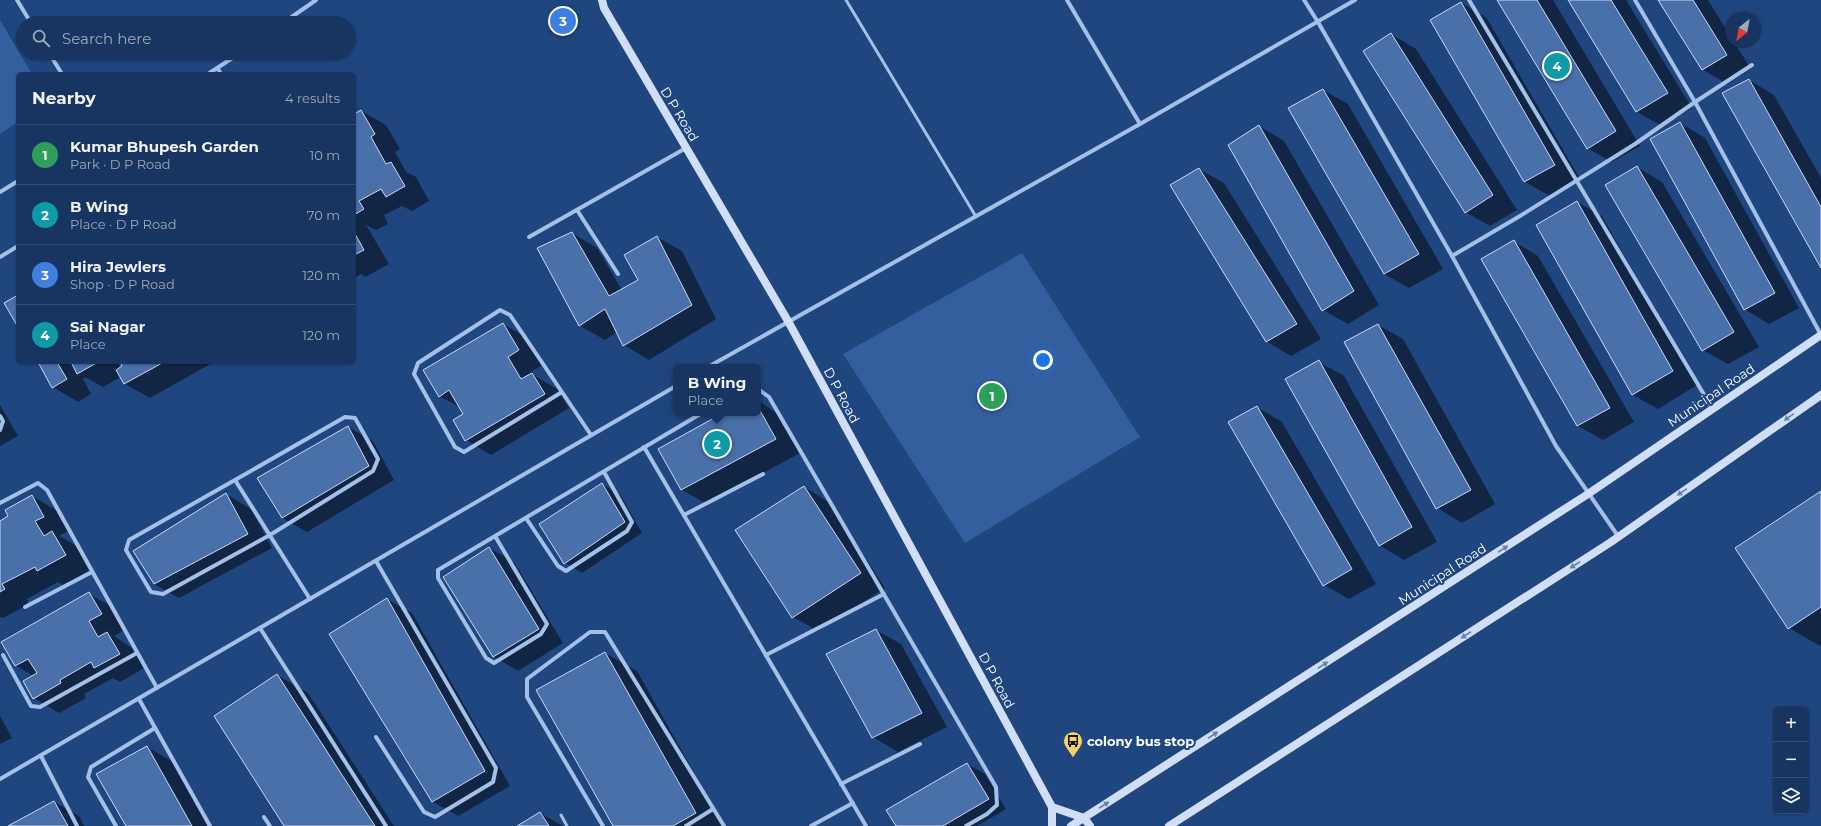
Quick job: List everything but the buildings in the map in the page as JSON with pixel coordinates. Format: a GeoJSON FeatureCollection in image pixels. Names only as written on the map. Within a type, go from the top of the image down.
{"type":"FeatureCollection","features":[{"type":"Feature","properties":{"kind":"street"},"geometry":{"type":"LineString","coordinates":[[17,0],[27,16]]}},
{"type":"Feature","properties":{"kind":"street"},"geometry":{"type":"LineString","coordinates":[[293,16],[316,0]]}},
{"type":"Feature","properties":{"kind":"street","name":"D P Road"},"geometry":{"type":"LineString","coordinates":[[602,0],[604,8],[788,321],[1052,807],[1052,826]]}},
{"type":"Feature","properties":{"kind":"street"},"geometry":{"type":"LineString","coordinates":[[1067,0],[1140,124]]}},
{"type":"Feature","properties":{"kind":"street"},"geometry":{"type":"LineString","coordinates":[[1304,0],[1452,256],[1556,446],[1618,536]]}},
{"type":"Feature","properties":{"kind":"street"},"geometry":{"type":"LineString","coordinates":[[713,364],[975,215],[1140,124],[1354,0]]}},
{"type":"Feature","properties":{"kind":"street"},"geometry":{"type":"LineString","coordinates":[[1469,0],[1712,408]]}},
{"type":"Feature","properties":{"kind":"street"},"geometry":{"type":"LineString","coordinates":[[1635,0],[1695,102],[1821,335]]}},
{"type":"Feature","properties":{"kind":"street"},"geometry":{"type":"LineString","coordinates":[[54,60],[61,72]]}},
{"type":"Feature","properties":{"kind":"street"},"geometry":{"type":"LineString","coordinates":[[212,72],[230,60]]}},
{"type":"Feature","properties":{"kind":"street"},"geometry":{"type":"LineString","coordinates":[[1452,256],[1635,144],[1695,102],[1752,65]]}},
{"type":"Feature","properties":{"kind":"street"},"geometry":{"type":"LineString","coordinates":[[529,237],[687,148]]}},
{"type":"Feature","properties":{"kind":"street"},"geometry":{"type":"LineString","coordinates":[[0,192],[16,182]]}},
{"type":"Feature","properties":{"kind":"street"},"geometry":{"type":"LineString","coordinates":[[577,210],[618,274]]}},
{"type":"Feature","properties":{"kind":"street"},"geometry":{"type":"LineString","coordinates":[[0,257],[16,247]]}},
{"type":"Feature","properties":{"kind":"street"},"geometry":{"type":"LineString","coordinates":[[562,392],[464,452],[455,447],[414,374],[418,363],[500,310],[510,315],[562,392],[591,435]]}},
{"type":"Feature","properties":{"kind":"street","name":"Municipal Road"},"geometry":{"type":"LineString","coordinates":[[1071,826],[1588,494],[1821,335]]}},
{"type":"Feature","properties":{"kind":"street"},"geometry":{"type":"LineString","coordinates":[[0,779],[673,388]]}},
{"type":"Feature","properties":{"kind":"street"},"geometry":{"type":"LineString","coordinates":[[761,391],[768,397],[996,788],[996,805],[987,814],[966,826]]}},
{"type":"Feature","properties":{"kind":"street"},"geometry":{"type":"LineString","coordinates":[[1169,826],[1618,536],[1821,395]]}},
{"type":"Feature","properties":{"kind":"street"},"geometry":{"type":"LineString","coordinates":[[0,416],[3,421],[0,430]]}},
{"type":"Feature","properties":{"kind":"street"},"geometry":{"type":"LineString","coordinates":[[495,536],[547,624],[541,634],[494,663],[486,658],[438,578],[438,570],[495,536],[604,472],[697,416]]}},
{"type":"Feature","properties":{"kind":"street"},"geometry":{"type":"LineString","coordinates":[[345,417],[355,418],[378,459],[373,471],[270,535],[163,594],[151,592],[126,550],[129,540],[235,480],[345,417]]}},
{"type":"Feature","properties":{"kind":"street"},"geometry":{"type":"LineString","coordinates":[[644,447],[866,826]]}},
{"type":"Feature","properties":{"kind":"street"},"geometry":{"type":"LineString","coordinates":[[526,518],[558,566],[566,571],[627,531],[632,522],[604,472]]}},
{"type":"Feature","properties":{"kind":"street"},"geometry":{"type":"LineString","coordinates":[[684,515],[763,474]]}},
{"type":"Feature","properties":{"kind":"street"},"geometry":{"type":"LineString","coordinates":[[235,480],[310,599]]}},
{"type":"Feature","properties":{"kind":"street"},"geometry":{"type":"LineString","coordinates":[[0,503],[38,483],[47,490],[157,688]]}},
{"type":"Feature","properties":{"kind":"street"},"geometry":{"type":"LineString","coordinates":[[376,561],[496,768],[493,782],[435,817],[424,812],[376,737]]}},
{"type":"Feature","properties":{"kind":"street"},"geometry":{"type":"LineString","coordinates":[[25,607],[92,572]]}},
{"type":"Feature","properties":{"kind":"street"},"geometry":{"type":"LineString","coordinates":[[766,655],[884,594]]}},
{"type":"Feature","properties":{"kind":"street"},"geometry":{"type":"LineString","coordinates":[[260,628],[386,826]]}},
{"type":"Feature","properties":{"kind":"street"},"geometry":{"type":"LineString","coordinates":[[603,826],[527,697],[527,679],[590,632],[605,632],[724,826]]}},
{"type":"Feature","properties":{"kind":"street"},"geometry":{"type":"LineString","coordinates":[[3,655],[31,706],[40,707],[138,653]]}},
{"type":"Feature","properties":{"kind":"street"},"geometry":{"type":"LineString","coordinates":[[139,699],[210,826]]}},
{"type":"Feature","properties":{"kind":"street"},"geometry":{"type":"LineString","coordinates":[[116,826],[88,777],[92,767],[155,728]]}},
{"type":"Feature","properties":{"kind":"street"},"geometry":{"type":"LineString","coordinates":[[841,784],[920,744]]}},
{"type":"Feature","properties":{"kind":"street"},"geometry":{"type":"LineString","coordinates":[[41,756],[77,826]]}},
{"type":"Feature","properties":{"kind":"street"},"geometry":{"type":"LineString","coordinates":[[811,826],[853,802]]}},
{"type":"Feature","properties":{"kind":"street"},"geometry":{"type":"LineString","coordinates":[[1052,807],[1084,818],[1090,826]]}},
{"type":"Feature","properties":{"kind":"street"},"geometry":{"type":"LineString","coordinates":[[686,826],[713,809]]}},
{"type":"Feature","properties":{"kind":"street"},"geometry":{"type":"LineString","coordinates":[[264,817],[270,826]]}},
{"type":"Feature","properties":{"kind":"lane"},"geometry":{"type":"LineString","coordinates":[[846,0],[975,215]]}},
{"type":"Feature","properties":{"kind":"lane"},"geometry":{"type":"LineString","coordinates":[[561,815],[567,826]]}},
{"type":"Feature","properties":{"kind":"shaded area"},"geometry":{"type":"Polygon","coordinates":[[[0,20],[16,47],[16,60],[24,60],[31,72],[16,72],[16,123],[0,134],[0,20]]]}},
{"type":"Feature","properties":{"kind":"shaded area"},"geometry":{"type":"Polygon","coordinates":[[[1022,253],[1140,437],[965,543],[843,354],[1022,253]]]}},
{"type":"Feature","properties":{"kind":"place","name":"Hira Jewlers"},"geometry":{"type":"Point","coordinates":[563,21]}},
{"type":"Feature","properties":{"kind":"place","name":"Sai Nagar"},"geometry":{"type":"Point","coordinates":[1557,66]}},
{"type":"Feature","properties":{"kind":"place","name":"Kumar Bhupesh Garden"},"geometry":{"type":"Point","coordinates":[992,396]}},
{"type":"Feature","properties":{"kind":"place","name":"B Wing"},"geometry":{"type":"Point","coordinates":[717,444]}},
{"type":"Feature","properties":{"kind":"place","name":"colony bus stop"},"geometry":{"type":"Point","coordinates":[1073,758]}}]}
